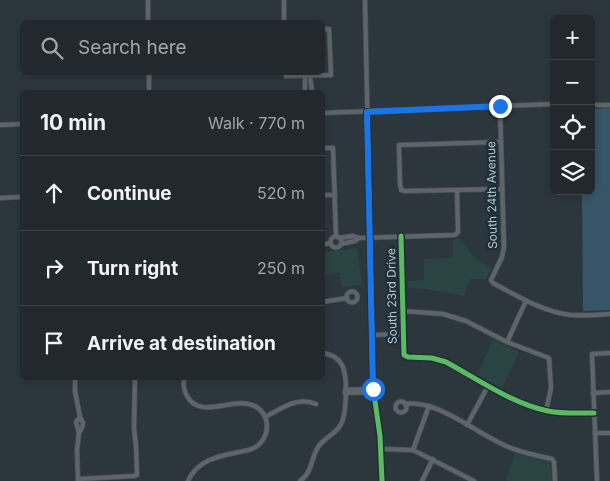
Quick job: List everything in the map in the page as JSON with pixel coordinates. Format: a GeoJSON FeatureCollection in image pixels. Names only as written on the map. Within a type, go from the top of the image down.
{"type":"FeatureCollection","features":[{"type":"Feature","properties":{"kind":"street"},"geometry":{"type":"LineString","coordinates":[[148,0],[148,20]]}},
{"type":"Feature","properties":{"kind":"street"},"geometry":{"type":"LineString","coordinates":[[284,0],[284,20]]}},
{"type":"Feature","properties":{"kind":"street"},"geometry":{"type":"LineString","coordinates":[[365,0],[373,391],[381,449],[382,481]]}},
{"type":"Feature","properties":{"kind":"street"},"geometry":{"type":"LineString","coordinates":[[325,29],[329,29],[331,74],[325,74]]}},
{"type":"Feature","properties":{"kind":"street"},"geometry":{"type":"LineString","coordinates":[[148,75],[149,90]]}},
{"type":"Feature","properties":{"kind":"street"},"geometry":{"type":"LineString","coordinates":[[296,75],[319,75]]}},
{"type":"Feature","properties":{"kind":"street"},"geometry":{"type":"LineString","coordinates":[[305,90],[307,76]]}},
{"type":"Feature","properties":{"kind":"street"},"geometry":{"type":"LineString","coordinates":[[307,76],[311,90]]}},
{"type":"Feature","properties":{"kind":"street"},"geometry":{"type":"LineString","coordinates":[[325,113],[550,104]]}},
{"type":"Feature","properties":{"kind":"street"},"geometry":{"type":"LineString","coordinates":[[595,105],[610,105]]}},
{"type":"Feature","properties":{"kind":"street","name":"South 24th Avenue"},"geometry":{"type":"LineString","coordinates":[[500,106],[503,253],[491,280],[493,283],[526,301]]}},
{"type":"Feature","properties":{"kind":"street"},"geometry":{"type":"LineString","coordinates":[[0,124],[20,124]]}},
{"type":"Feature","properties":{"kind":"street"},"geometry":{"type":"LineString","coordinates":[[501,142],[399,145],[400,190],[502,189]]}},
{"type":"Feature","properties":{"kind":"street"},"geometry":{"type":"LineString","coordinates":[[325,148],[333,148],[338,237],[341,244]]}},
{"type":"Feature","properties":{"kind":"street"},"geometry":{"type":"LineString","coordinates":[[325,244],[330,243],[331,239],[349,236],[359,238],[455,235],[458,232],[457,190]]}},
{"type":"Feature","properties":{"kind":"street"},"geometry":{"type":"LineString","coordinates":[[325,195],[335,195]]}},
{"type":"Feature","properties":{"kind":"street"},"geometry":{"type":"LineString","coordinates":[[0,198],[20,197]]}},
{"type":"Feature","properties":{"kind":"street"},"geometry":{"type":"LineString","coordinates":[[349,236],[349,242]]}},
{"type":"Feature","properties":{"kind":"street","name":"South 23rd Drive"},"geometry":{"type":"LineString","coordinates":[[401,236],[404,355],[408,357],[432,358],[446,362],[488,386]]}},
{"type":"Feature","properties":{"kind":"street"},"geometry":{"type":"LineString","coordinates":[[330,243],[336,247],[359,238]]}},
{"type":"Feature","properties":{"kind":"street"},"geometry":{"type":"LineString","coordinates":[[325,302],[347,298]]}},
{"type":"Feature","properties":{"kind":"street"},"geometry":{"type":"LineString","coordinates":[[507,342],[526,301],[569,315],[610,314]]}},
{"type":"Feature","properties":{"kind":"street"},"geometry":{"type":"LineString","coordinates":[[403,311],[442,314],[466,321],[507,342],[549,358],[551,388],[546,410]]}},
{"type":"Feature","properties":{"kind":"street"},"geometry":{"type":"LineString","coordinates":[[372,335],[403,334]]}},
{"type":"Feature","properties":{"kind":"street"},"geometry":{"type":"LineString","coordinates":[[597,481],[592,354],[610,353]]}},
{"type":"Feature","properties":{"kind":"street"},"geometry":{"type":"LineString","coordinates":[[300,481],[308,474],[319,446],[339,428],[343,420],[345,375],[342,365],[336,358],[325,354]]}},
{"type":"Feature","properties":{"kind":"street"},"geometry":{"type":"LineString","coordinates":[[75,380],[80,417],[76,426],[79,432],[77,450],[78,480],[137,475],[133,413],[135,380]]}},
{"type":"Feature","properties":{"kind":"street"},"geometry":{"type":"LineString","coordinates":[[184,380],[184,391],[189,399],[198,405],[207,408],[242,403],[253,405],[260,410],[268,424],[266,434],[261,443],[253,449],[224,455],[204,462],[193,471],[188,481]]}},
{"type":"Feature","properties":{"kind":"street"},"geometry":{"type":"LineString","coordinates":[[467,425],[488,386],[524,404],[546,410],[568,414],[594,413]]}},
{"type":"Feature","properties":{"kind":"street"},"geometry":{"type":"LineString","coordinates":[[345,392],[373,391]]}},
{"type":"Feature","properties":{"kind":"street"},"geometry":{"type":"LineString","coordinates":[[593,393],[610,392]]}},
{"type":"Feature","properties":{"kind":"street"},"geometry":{"type":"LineString","coordinates":[[265,417],[302,400],[316,404]]}},
{"type":"Feature","properties":{"kind":"street"},"geometry":{"type":"LineString","coordinates":[[405,404],[412,403],[429,406],[510,448],[552,459],[554,462],[555,481]]}},
{"type":"Feature","properties":{"kind":"street"},"geometry":{"type":"LineString","coordinates":[[413,450],[429,406]]}},
{"type":"Feature","properties":{"kind":"street"},"geometry":{"type":"LineString","coordinates":[[595,433],[610,433]]}},
{"type":"Feature","properties":{"kind":"street"},"geometry":{"type":"LineString","coordinates":[[381,449],[413,450],[473,481]]}},
{"type":"Feature","properties":{"kind":"street"},"geometry":{"type":"LineString","coordinates":[[422,481],[433,459]]}},
{"type":"Feature","properties":{"kind":"green space"},"geometry":{"type":"Polygon","coordinates":[[[325,34],[326,69],[325,69],[325,34]]]}},
{"type":"Feature","properties":{"kind":"green space"},"geometry":{"type":"Polygon","coordinates":[[[459,238],[474,257],[492,268],[486,279],[470,279],[464,296],[427,289],[408,288],[408,281],[424,280],[424,259],[452,258],[453,240],[459,238]]]}},
{"type":"Feature","properties":{"kind":"green space"},"geometry":{"type":"Polygon","coordinates":[[[357,248],[362,285],[342,287],[340,273],[325,275],[325,252],[357,248]]]}},
{"type":"Feature","properties":{"kind":"green space"},"geometry":{"type":"Polygon","coordinates":[[[493,340],[519,352],[502,388],[477,375],[493,340]]]}},
{"type":"Feature","properties":{"kind":"green space"},"geometry":{"type":"Polygon","coordinates":[[[515,453],[550,462],[552,481],[506,481],[515,453]]]}},
{"type":"Feature","properties":{"kind":"water"},"geometry":{"type":"Polygon","coordinates":[[[610,108],[610,310],[583,311],[582,195],[595,195],[595,109],[610,108]]]}},
{"type":"Feature","properties":{"kind":"cycle path"},"geometry":{"type":"LineString","coordinates":[[367,112],[373,387],[380,436],[382,481]]}},
{"type":"Feature","properties":{"kind":"cycle path"},"geometry":{"type":"LineString","coordinates":[[401,236],[404,355],[408,357],[432,358],[446,362],[496,390],[535,408],[559,413],[594,413]]}},
{"type":"Feature","properties":{"kind":"route"},"geometry":{"type":"LineString","coordinates":[[373,389],[367,112],[500,106]]}}]}
